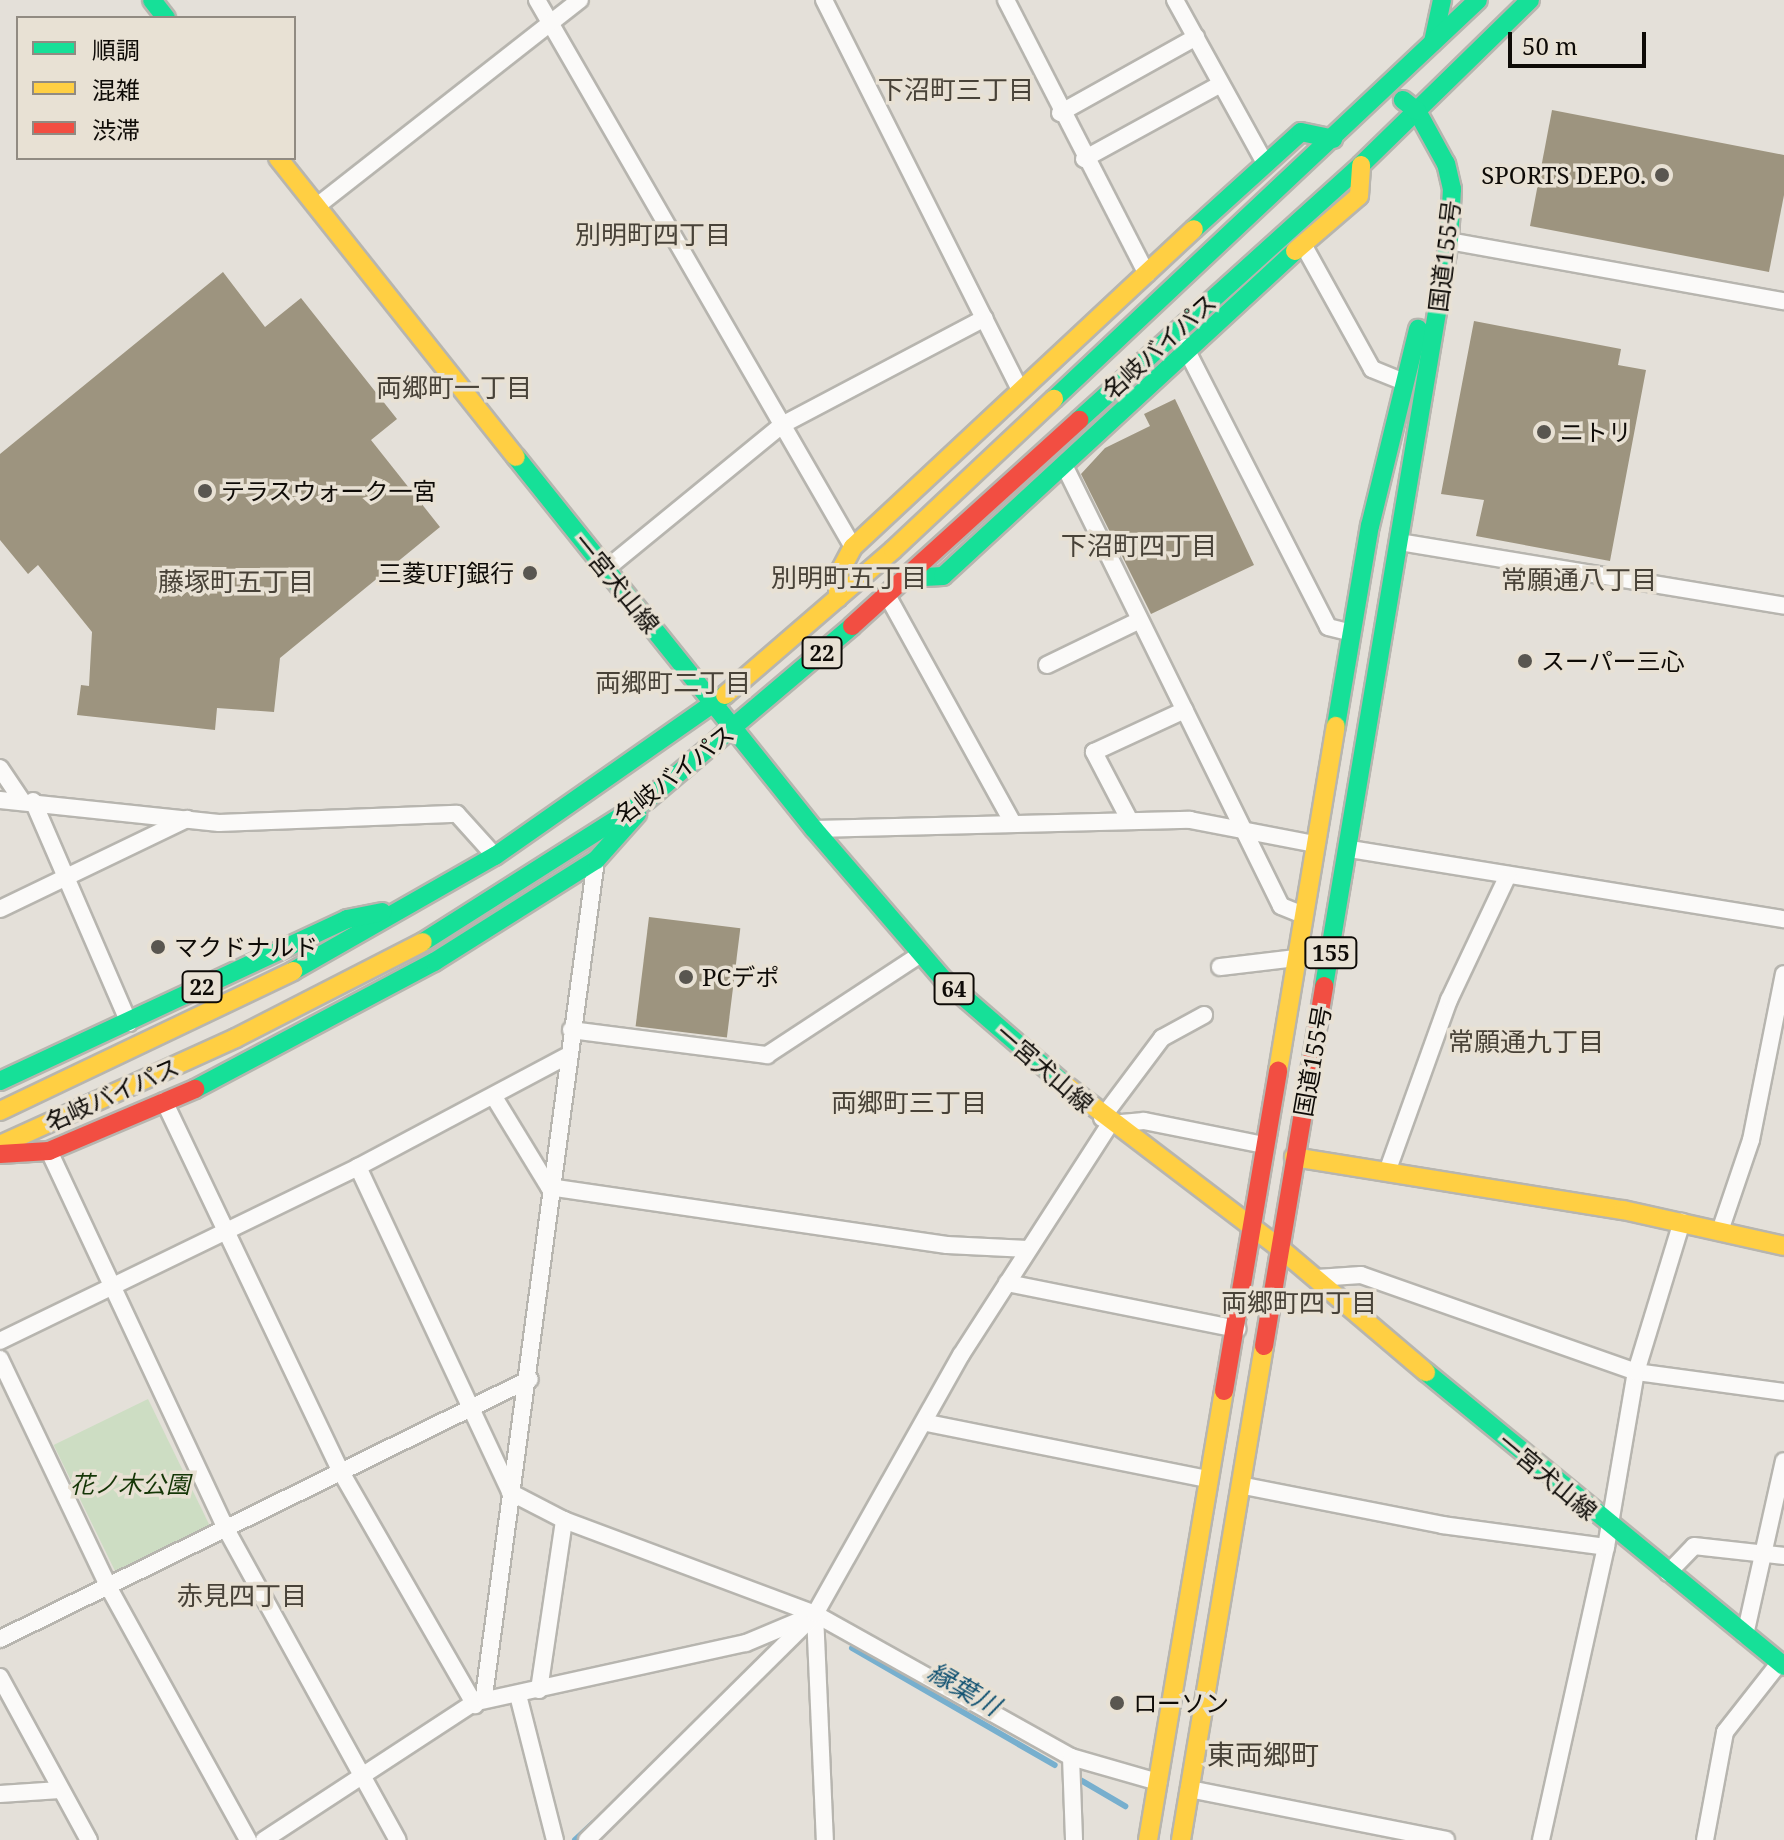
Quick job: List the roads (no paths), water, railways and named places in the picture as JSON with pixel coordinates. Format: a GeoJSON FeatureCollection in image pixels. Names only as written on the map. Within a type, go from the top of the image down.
{"type":"FeatureCollection","features":[{"type":"Feature","properties":{"kind":"main road"},"geometry":{"type":"LineString","coordinates":[[152,0],[164,16]]}},
{"type":"Feature","properties":{"kind":"main road"},"geometry":{"type":"LineString","coordinates":[[1433,42],[1442,0]]}},
{"type":"Feature","properties":{"kind":"main road","name":"名岐バイパス"},"geometry":{"type":"LineString","coordinates":[[0,1111],[240,1001],[409,906],[495,856],[714,704],[838,598],[1333,139],[1478,0]]}},
{"type":"Feature","properties":{"kind":"main road","name":"名岐バイパス"},"geometry":{"type":"LineString","coordinates":[[0,1145],[236,1038],[428,940],[647,800],[734,729],[887,595],[1361,165],[1530,0]]}},
{"type":"Feature","properties":{"kind":"main road","name":"国道155号"},"geometry":{"type":"LineString","coordinates":[[1181,1840],[1244,1486],[1294,1157],[1350,849],[1449,241],[1452,189],[1446,164],[1412,115],[1386,87]]}},
{"type":"Feature","properties":{"kind":"main road","name":"国道155号"},"geometry":{"type":"LineString","coordinates":[[1148,1840],[1207,1479],[1237,1329],[1249,1225],[1352,633],[1404,382],[1444,215],[1438,171],[1412,115]]}},
{"type":"Feature","properties":{"kind":"main road"},"geometry":{"type":"LineString","coordinates":[[838,598],[838,575],[853,547],[1265,163],[1301,132],[1333,139]]}},
{"type":"Feature","properties":{"kind":"main road","name":"一宮犬山線"},"geometry":{"type":"LineString","coordinates":[[280,160],[814,829],[921,954],[1106,1121],[1317,1278],[1608,1527],[1782,1664]]}},
{"type":"Feature","properties":{"kind":"main road"},"geometry":{"type":"LineString","coordinates":[[905,578],[943,576],[1064,465],[1185,347],[1305,248],[1359,196],[1361,165]]}},
{"type":"Feature","properties":{"kind":"main road","name":"22"},"geometry":{"type":"LineString","coordinates":[[0,1154],[49,1151],[212,1082],[434,962],[596,860],[620,840],[647,800]]}},
{"type":"Feature","properties":{"kind":"main road","name":"22"},"geometry":{"type":"LineString","coordinates":[[0,1081],[347,919],[409,906]]}},
{"type":"Feature","properties":{"kind":"main road"},"geometry":{"type":"LineString","coordinates":[[212,1082],[236,1038]]}},
{"type":"Feature","properties":{"kind":"main road"},"geometry":{"type":"LineString","coordinates":[[54,1087],[86,1043]]}},
{"type":"Feature","properties":{"kind":"main road"},"geometry":{"type":"LineString","coordinates":[[1294,1157],[1682,1222],[1784,1246]]}},
{"type":"Feature","properties":{"kind":"street"},"geometry":{"type":"LineString","coordinates":[[537,0],[853,547]]}},
{"type":"Feature","properties":{"kind":"street"},"geometry":{"type":"LineString","coordinates":[[317,206],[580,0]]}},
{"type":"Feature","properties":{"kind":"street"},"geometry":{"type":"LineString","coordinates":[[824,0],[1021,391]]}},
{"type":"Feature","properties":{"kind":"street"},"geometry":{"type":"LineString","coordinates":[[1006,0],[1060,113],[1147,274]]}},
{"type":"Feature","properties":{"kind":"street"},"geometry":{"type":"LineString","coordinates":[[1175,0],[1265,163]]}},
{"type":"Feature","properties":{"kind":"street"},"geometry":{"type":"LineString","coordinates":[[1060,113],[1196,37]]}},
{"type":"Feature","properties":{"kind":"street"},"geometry":{"type":"LineString","coordinates":[[1084,159],[1221,84]]}},
{"type":"Feature","properties":{"kind":"street"},"geometry":{"type":"LineString","coordinates":[[1449,241],[1784,301]]}},
{"type":"Feature","properties":{"kind":"street"},"geometry":{"type":"LineString","coordinates":[[1305,248],[1372,369],[1404,382]]}},
{"type":"Feature","properties":{"kind":"street"},"geometry":{"type":"LineString","coordinates":[[606,569],[782,425],[985,318]]}},
{"type":"Feature","properties":{"kind":"street"},"geometry":{"type":"LineString","coordinates":[[1185,347],[1328,627],[1352,633]]}},
{"type":"Feature","properties":{"kind":"street"},"geometry":{"type":"LineString","coordinates":[[1064,465],[1138,621],[1281,906],[1303,915]]}},
{"type":"Feature","properties":{"kind":"street"},"geometry":{"type":"LineString","coordinates":[[1399,542],[1784,606]]}},
{"type":"Feature","properties":{"kind":"street"},"geometry":{"type":"LineString","coordinates":[[887,595],[1011,820]]}},
{"type":"Feature","properties":{"kind":"street"},"geometry":{"type":"LineString","coordinates":[[1047,665],[1138,621]]}},
{"type":"Feature","properties":{"kind":"street"},"geometry":{"type":"LineString","coordinates":[[1130,821],[1094,752],[1185,710]]}},
{"type":"Feature","properties":{"kind":"street"},"geometry":{"type":"LineString","coordinates":[[0,768],[27,800],[67,879],[129,1023]]}},
{"type":"Feature","properties":{"kind":"street"},"geometry":{"type":"LineString","coordinates":[[0,800],[27,800],[219,823],[457,814],[495,856]]}},
{"type":"Feature","properties":{"kind":"street"},"geometry":{"type":"LineString","coordinates":[[0,909],[188,819]]}},
{"type":"Feature","properties":{"kind":"street"},"geometry":{"type":"LineString","coordinates":[[814,829],[1011,820],[1190,820],[1315,844]]}},
{"type":"Feature","properties":{"kind":"street"},"geometry":{"type":"LineString","coordinates":[[1350,849],[1784,919]]}},
{"type":"Feature","properties":{"kind":"street"},"geometry":{"type":"LineString","coordinates":[[264,1840],[484,1696],[510,1492],[530,1379],[549,1187],[596,860]]}},
{"type":"Feature","properties":{"kind":"street"},"geometry":{"type":"LineString","coordinates":[[1387,1172],[1449,1000],[1508,875]]}},
{"type":"Feature","properties":{"kind":"street"},"geometry":{"type":"LineString","coordinates":[[571,1030],[767,1055],[921,954]]}},
{"type":"Feature","properties":{"kind":"street"},"geometry":{"type":"LineString","coordinates":[[1220,967],[1296,958]]}},
{"type":"Feature","properties":{"kind":"street"},"geometry":{"type":"LineString","coordinates":[[1720,1231],[1751,1140],[1784,974]]}},
{"type":"Feature","properties":{"kind":"street"},"geometry":{"type":"LineString","coordinates":[[587,1840],[815,1614],[1007,1283],[1106,1121],[1162,1038],[1204,1015]]}},
{"type":"Feature","properties":{"kind":"street"},"geometry":{"type":"LineString","coordinates":[[0,1341],[358,1167],[567,1056]]}},
{"type":"Feature","properties":{"kind":"street"},"geometry":{"type":"LineString","coordinates":[[494,1097],[549,1187]]}},
{"type":"Feature","properties":{"kind":"street"},"geometry":{"type":"LineString","coordinates":[[164,1101],[229,1230],[341,1472],[476,1704]]}},
{"type":"Feature","properties":{"kind":"street"},"geometry":{"type":"LineString","coordinates":[[1106,1121],[1144,1121],[1264,1145]]}},
{"type":"Feature","properties":{"kind":"street"},"geometry":{"type":"LineString","coordinates":[[49,1151],[226,1529],[398,1840]]}},
{"type":"Feature","properties":{"kind":"street"},"geometry":{"type":"LineString","coordinates":[[358,1167],[510,1492],[564,1520],[815,1614],[1071,1757],[1158,1782]]}},
{"type":"Feature","properties":{"kind":"street"},"geometry":{"type":"LineString","coordinates":[[549,1187],[947,1245],[1028,1249]]}},
{"type":"Feature","properties":{"kind":"street"},"geometry":{"type":"LineString","coordinates":[[1541,1840],[1606,1547],[1636,1372],[1682,1222]]}},
{"type":"Feature","properties":{"kind":"street"},"geometry":{"type":"LineString","coordinates":[[1317,1278],[1361,1275],[1636,1372],[1784,1392]]}},
{"type":"Feature","properties":{"kind":"street"},"geometry":{"type":"LineString","coordinates":[[1007,1283],[1237,1329]]}},
{"type":"Feature","properties":{"kind":"street"},"geometry":{"type":"LineString","coordinates":[[0,1359],[109,1588],[248,1840]]}},
{"type":"Feature","properties":{"kind":"street"},"geometry":{"type":"LineString","coordinates":[[0,1639],[530,1379]]}},
{"type":"Feature","properties":{"kind":"street"},"geometry":{"type":"LineString","coordinates":[[927,1423],[1207,1479]]}},
{"type":"Feature","properties":{"kind":"street"},"geometry":{"type":"LineString","coordinates":[[1745,1635],[1784,1461]]}},
{"type":"Feature","properties":{"kind":"street"},"geometry":{"type":"LineString","coordinates":[[1244,1486],[1442,1525],[1606,1547]]}},
{"type":"Feature","properties":{"kind":"street"},"geometry":{"type":"LineString","coordinates":[[539,1690],[564,1520]]}},
{"type":"Feature","properties":{"kind":"street"},"geometry":{"type":"LineString","coordinates":[[1668,1573],[1694,1546],[1784,1556]]}},
{"type":"Feature","properties":{"kind":"street"},"geometry":{"type":"LineString","coordinates":[[476,1704],[746,1643],[815,1614]]}},
{"type":"Feature","properties":{"kind":"street"},"geometry":{"type":"LineString","coordinates":[[815,1614],[825,1840]]}},
{"type":"Feature","properties":{"kind":"street"},"geometry":{"type":"LineString","coordinates":[[1705,1840],[1725,1732],[1782,1664]]}},
{"type":"Feature","properties":{"kind":"street"},"geometry":{"type":"LineString","coordinates":[[0,1677],[89,1840]]}},
{"type":"Feature","properties":{"kind":"street"},"geometry":{"type":"LineString","coordinates":[[518,1695],[555,1840]]}},
{"type":"Feature","properties":{"kind":"street"},"geometry":{"type":"LineString","coordinates":[[1071,1757],[1074,1840]]}},
{"type":"Feature","properties":{"kind":"street"},"geometry":{"type":"LineString","coordinates":[[1189,1789],[1446,1840]]}},
{"type":"Feature","properties":{"kind":"street"},"geometry":{"type":"LineString","coordinates":[[0,1794],[60,1790]]}},
{"type":"Feature","properties":{"kind":"waterway","name":"縁葉川"},"geometry":{"type":"LineString","coordinates":[[852,1648],[1055,1765]]}},
{"type":"Feature","properties":{"kind":"waterway","name":"縁葉川"},"geometry":{"type":"LineString","coordinates":[[1077,1778],[1125,1806]]}},
{"type":"Feature","properties":{"kind":"waterway","name":"縁葉川"},"geometry":{"type":"LineString","coordinates":[[575,1840],[593,1823]]}},
{"type":"Feature","properties":{"kind":"place","name":"SPORTS DEPO."},"geometry":{"type":"Point","coordinates":[1662,175]}},
{"type":"Feature","properties":{"kind":"place","name":"ニトリ"},"geometry":{"type":"Point","coordinates":[1544,432]}},
{"type":"Feature","properties":{"kind":"place","name":"テラスウォーク一宮"},"geometry":{"type":"Point","coordinates":[205,491]}},
{"type":"Feature","properties":{"kind":"place","name":"三菱UFJ銀行"},"geometry":{"type":"Point","coordinates":[530,573]}},
{"type":"Feature","properties":{"kind":"place","name":"スーパー三心"},"geometry":{"type":"Point","coordinates":[1525,661]}},
{"type":"Feature","properties":{"kind":"place","name":"マクドナルド"},"geometry":{"type":"Point","coordinates":[158,947]}},
{"type":"Feature","properties":{"kind":"place","name":"PCデポ"},"geometry":{"type":"Point","coordinates":[686,977]}},
{"type":"Feature","properties":{"kind":"place","name":"ローソン"},"geometry":{"type":"Point","coordinates":[1117,1703]}},
{"type":"Feature","properties":{"kind":"district","name":"下沼町三丁目"},"geometry":{"type":"Point","coordinates":[956,90]}},
{"type":"Feature","properties":{"kind":"district","name":"別明町四丁目"},"geometry":{"type":"Point","coordinates":[653,235]}},
{"type":"Feature","properties":{"kind":"district","name":"両郷町一丁目"},"geometry":{"type":"Point","coordinates":[454,388]}},
{"type":"Feature","properties":{"kind":"district","name":"下沼町四丁目"},"geometry":{"type":"Point","coordinates":[1139,546]}},
{"type":"Feature","properties":{"kind":"district","name":"別明町五丁目"},"geometry":{"type":"Point","coordinates":[849,578]}},
{"type":"Feature","properties":{"kind":"district","name":"常願通八丁目"},"geometry":{"type":"Point","coordinates":[1579,580]}},
{"type":"Feature","properties":{"kind":"district","name":"藤塚町五丁目"},"geometry":{"type":"Point","coordinates":[236,582]}},
{"type":"Feature","properties":{"kind":"district","name":"両郷町二丁目"},"geometry":{"type":"Point","coordinates":[673,683]}},
{"type":"Feature","properties":{"kind":"district","name":"常願通九丁目"},"geometry":{"type":"Point","coordinates":[1526,1042]}},
{"type":"Feature","properties":{"kind":"district","name":"両郷町三丁目"},"geometry":{"type":"Point","coordinates":[909,1103]}},
{"type":"Feature","properties":{"kind":"district","name":"両郷町四丁目"},"geometry":{"type":"Point","coordinates":[1299,1303]}},
{"type":"Feature","properties":{"kind":"district","name":"赤見四丁目"},"geometry":{"type":"Point","coordinates":[242,1596]}},
{"type":"Feature","properties":{"kind":"district","name":"東両郷町"},"geometry":{"type":"Point","coordinates":[1263,1754]}},
{"type":"Feature","properties":{"kind":"park label","name":"花ノ木公園"},"geometry":{"type":"Point","coordinates":[130,1484]}}]}
